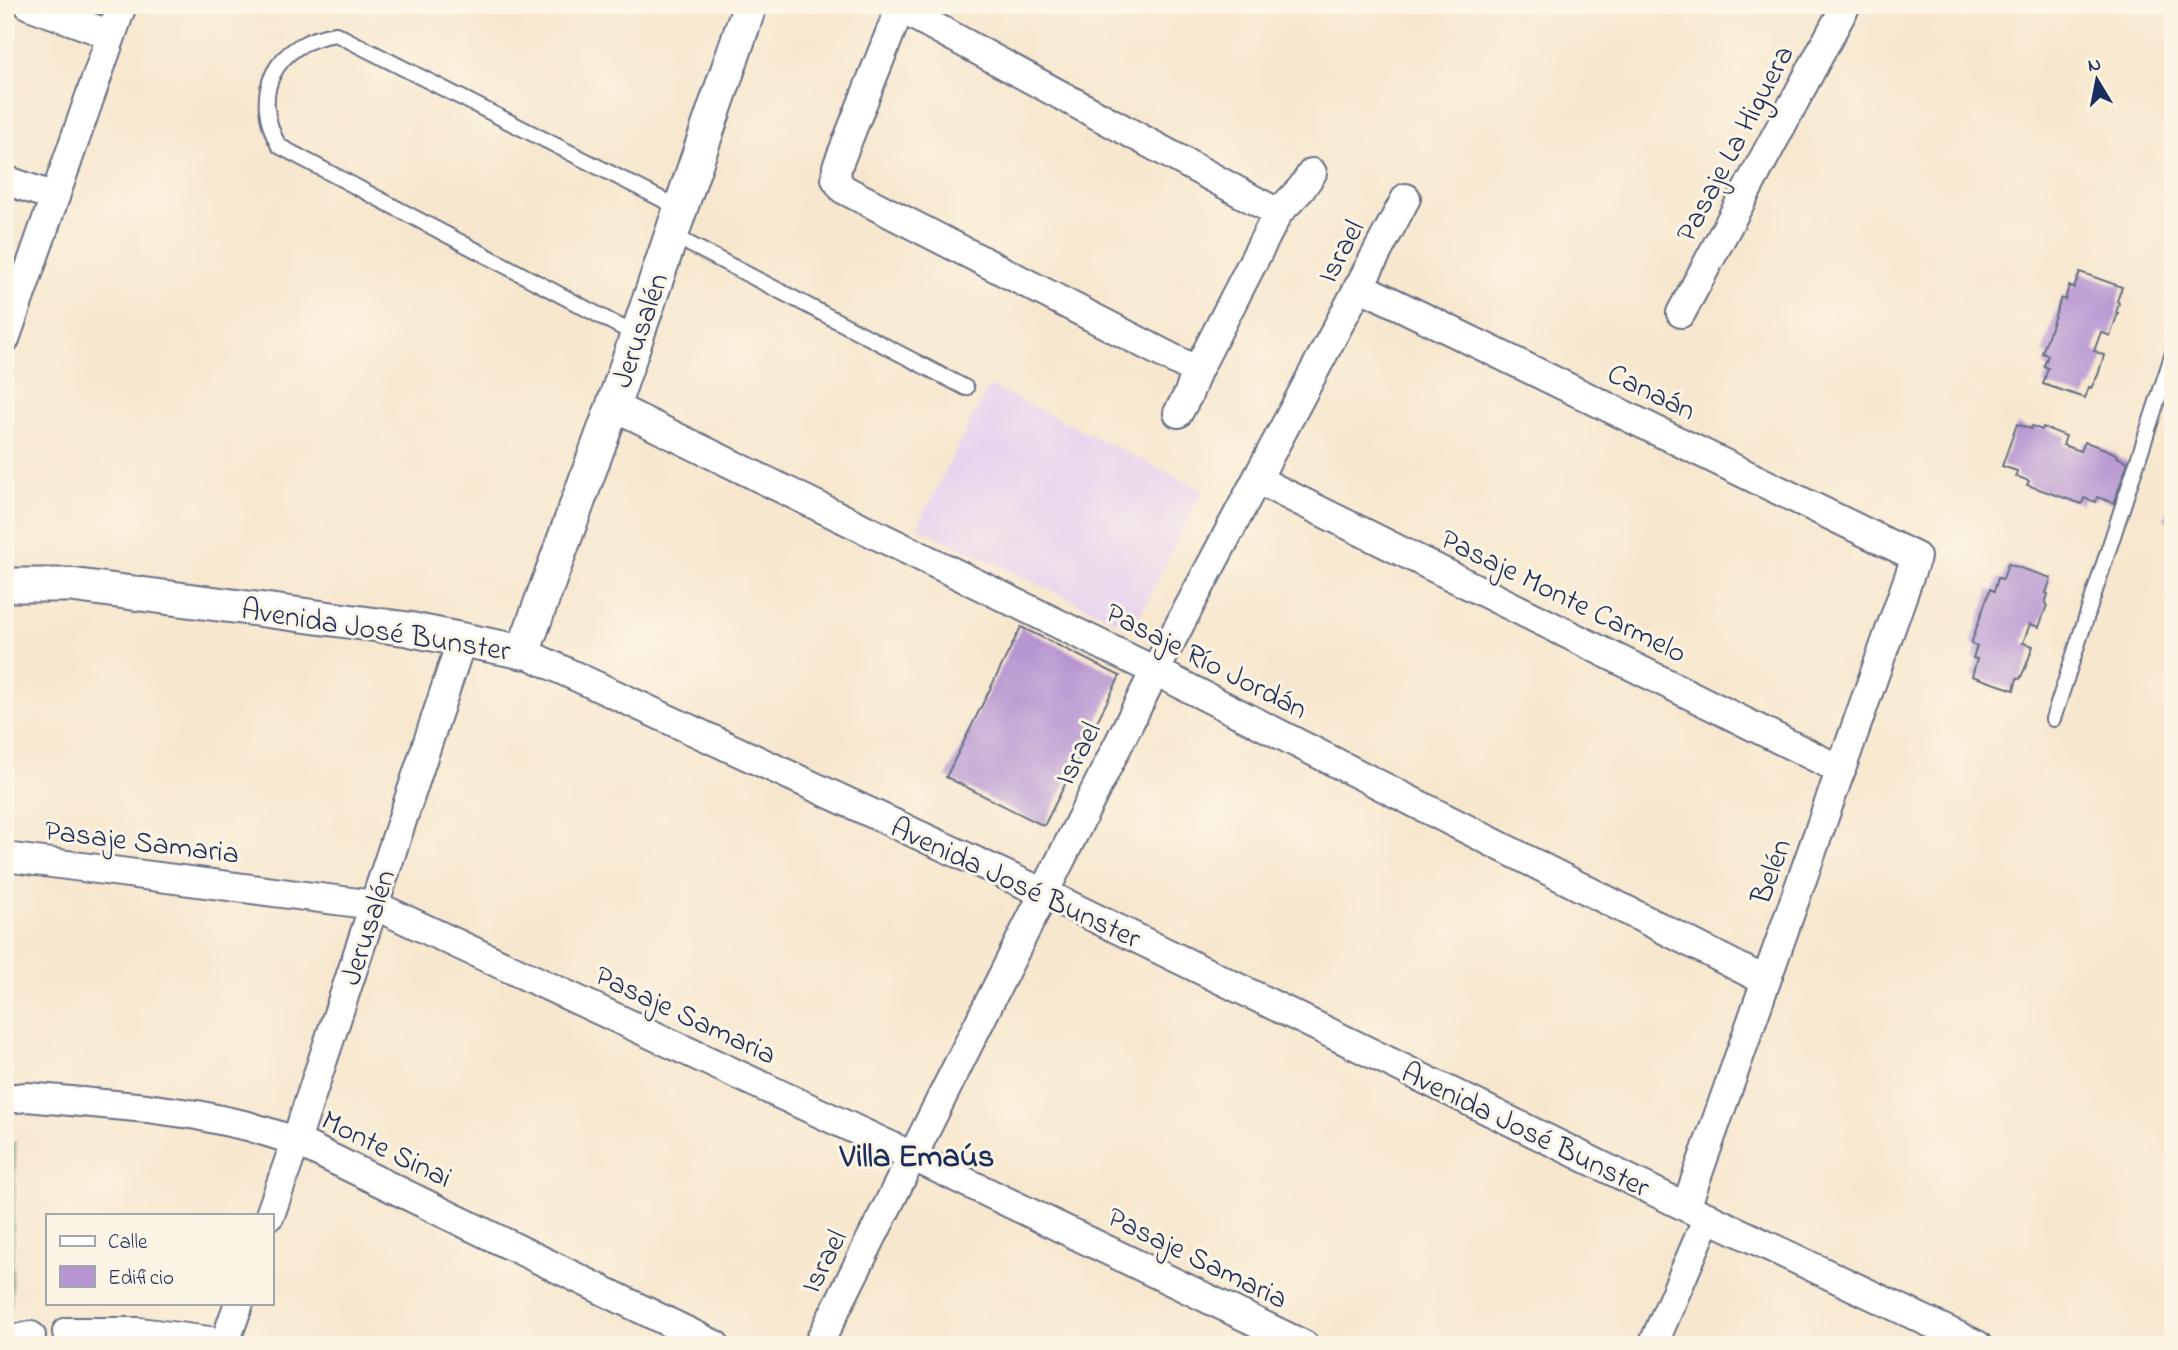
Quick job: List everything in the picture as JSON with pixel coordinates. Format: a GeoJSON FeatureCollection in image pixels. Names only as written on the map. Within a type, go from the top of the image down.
{"type":"FeatureCollection","features":[{"type":"Feature","properties":{"kind":"street"},"geometry":{"type":"LineString","coordinates":[[29,5],[111,35]]}},
{"type":"Feature","properties":{"kind":"street"},"geometry":{"type":"LineString","coordinates":[[5,339],[122,5]]}},
{"type":"Feature","properties":{"kind":"street","name":"Jerusalén"},"geometry":{"type":"LineString","coordinates":[[523,652],[638,336],[750,5]]}},
{"type":"Feature","properties":{"kind":"street","name":"Pasaje La Higuera"},"geometry":{"type":"LineString","coordinates":[[1681,313],[1846,5]]}},
{"type":"Feature","properties":{"kind":"street"},"geometry":{"type":"LineString","coordinates":[[1197,371],[844,189],[836,179],[837,167],[901,6],[1278,213]]}},
{"type":"Feature","properties":{"kind":"street"},"geometry":{"type":"LineString","coordinates":[[1178,413],[1278,213],[1301,189],[1311,173]]}},
{"type":"Feature","properties":{"kind":"street"},"geometry":{"type":"LineString","coordinates":[[5,180],[55,197]]}},
{"type":"Feature","properties":{"kind":"street","name":"Israel"},"geometry":{"type":"LineString","coordinates":[[818,1345],[1155,671],[1406,198]]}},
{"type":"Feature","properties":{"kind":"street","name":"Canaán"},"geometry":{"type":"LineString","coordinates":[[1359,286],[1916,557]]}},
{"type":"Feature","properties":{"kind":"street","name":"Pasaje Río Jordán"},"geometry":{"type":"LineString","coordinates":[[613,406],[1155,671],[1766,981]]}},
{"type":"Feature","properties":{"kind":"street","name":"Pasaje Monte Carmelo"},"geometry":{"type":"LineString","coordinates":[[1258,480],[1841,770]]}},
{"type":"Feature","properties":{"kind":"street","name":"Belén"},"geometry":{"type":"LineString","coordinates":[[1653,1345],[1697,1212],[1766,981],[1916,557]]}},
{"type":"Feature","properties":{"kind":"street","name":"Avenida José Bunster"},"geometry":{"type":"LineString","coordinates":[[5,585],[71,585],[408,629],[523,652],[1044,893],[1697,1212],[1978,1345]]}},
{"type":"Feature","properties":{"kind":"street","name":"Jerusalén"},"geometry":{"type":"LineString","coordinates":[[270,1214],[462,639]]}},
{"type":"Feature","properties":{"kind":"street","name":"Pasaje Samaria"},"geometry":{"type":"LineString","coordinates":[[5,857],[374,905],[912,1156],[1304,1345]]}},
{"type":"Feature","properties":{"kind":"street","name":"Monte Sinai"},"geometry":{"type":"LineString","coordinates":[[5,1099],[27,1097],[197,1115],[248,1126],[296,1141],[715,1345]]}},
{"type":"Feature","properties":{"kind":"street"},"geometry":{"type":"LineString","coordinates":[[66,1332],[139,1332],[224,1344],[239,1304]]}},
{"type":"Feature","properties":{"kind":"lane"},"geometry":{"type":"LineString","coordinates":[[638,336],[279,146],[271,132],[265,101],[268,86],[279,65],[294,48],[314,38],[336,34],[676,222],[965,387]]}},
{"type":"Feature","properties":{"kind":"lane"},"geometry":{"type":"LineString","coordinates":[[2053,719],[2173,353]]}},
{"type":"Feature","properties":{"kind":"shaded area"},"geometry":{"type":"Polygon","coordinates":[[[989,385],[1203,490],[1133,629],[917,527],[989,385]]]}},
{"type":"Feature","properties":{"kind":"green space"},"geometry":{"type":"Polygon","coordinates":[[[15,1143],[11,1305],[5,1306],[5,1144],[15,1143]]]}},
{"type":"Feature","properties":{"kind":"building"},"geometry":{"type":"Polygon","coordinates":[[[2080,272],[2122,287],[2117,301],[2118,313],[2110,336],[2101,332],[2094,351],[2104,355],[2098,375],[2085,398],[2043,384],[2048,368],[2044,366],[2048,355],[2042,353],[2061,298],[2065,300],[2069,286],[2074,288],[2080,272]]]}},
{"type":"Feature","properties":{"kind":"building"},"geometry":{"type":"Polygon","coordinates":[[[2017,424],[2031,429],[2032,426],[2042,430],[2043,427],[2066,436],[2063,445],[2081,451],[2085,442],[2118,455],[2117,457],[2128,462],[2114,503],[2097,497],[2096,502],[2084,498],[2082,504],[2027,485],[2029,481],[2016,476],[2017,471],[2002,466],[2017,424]]]}},
{"type":"Feature","properties":{"kind":"building"},"geometry":{"type":"Polygon","coordinates":[[[2173,496],[2173,523],[2164,520],[2173,496]]]}},
{"type":"Feature","properties":{"kind":"building"},"geometry":{"type":"Polygon","coordinates":[[[2008,564],[2051,578],[2046,593],[2047,605],[2039,627],[2030,624],[2023,643],[2033,646],[2014,690],[1972,676],[1977,659],[1973,658],[1977,646],[1971,644],[1990,589],[1994,591],[1998,578],[2003,579],[2008,564]]]}},
{"type":"Feature","properties":{"kind":"building"},"geometry":{"type":"Polygon","coordinates":[[[1021,627],[1120,676],[1044,826],[946,777],[1021,627]]]}},
{"type":"Feature","properties":{"kind":"district","name":"Villa Emaús"},"geometry":{"type":"Point","coordinates":[917,1155]}}]}
